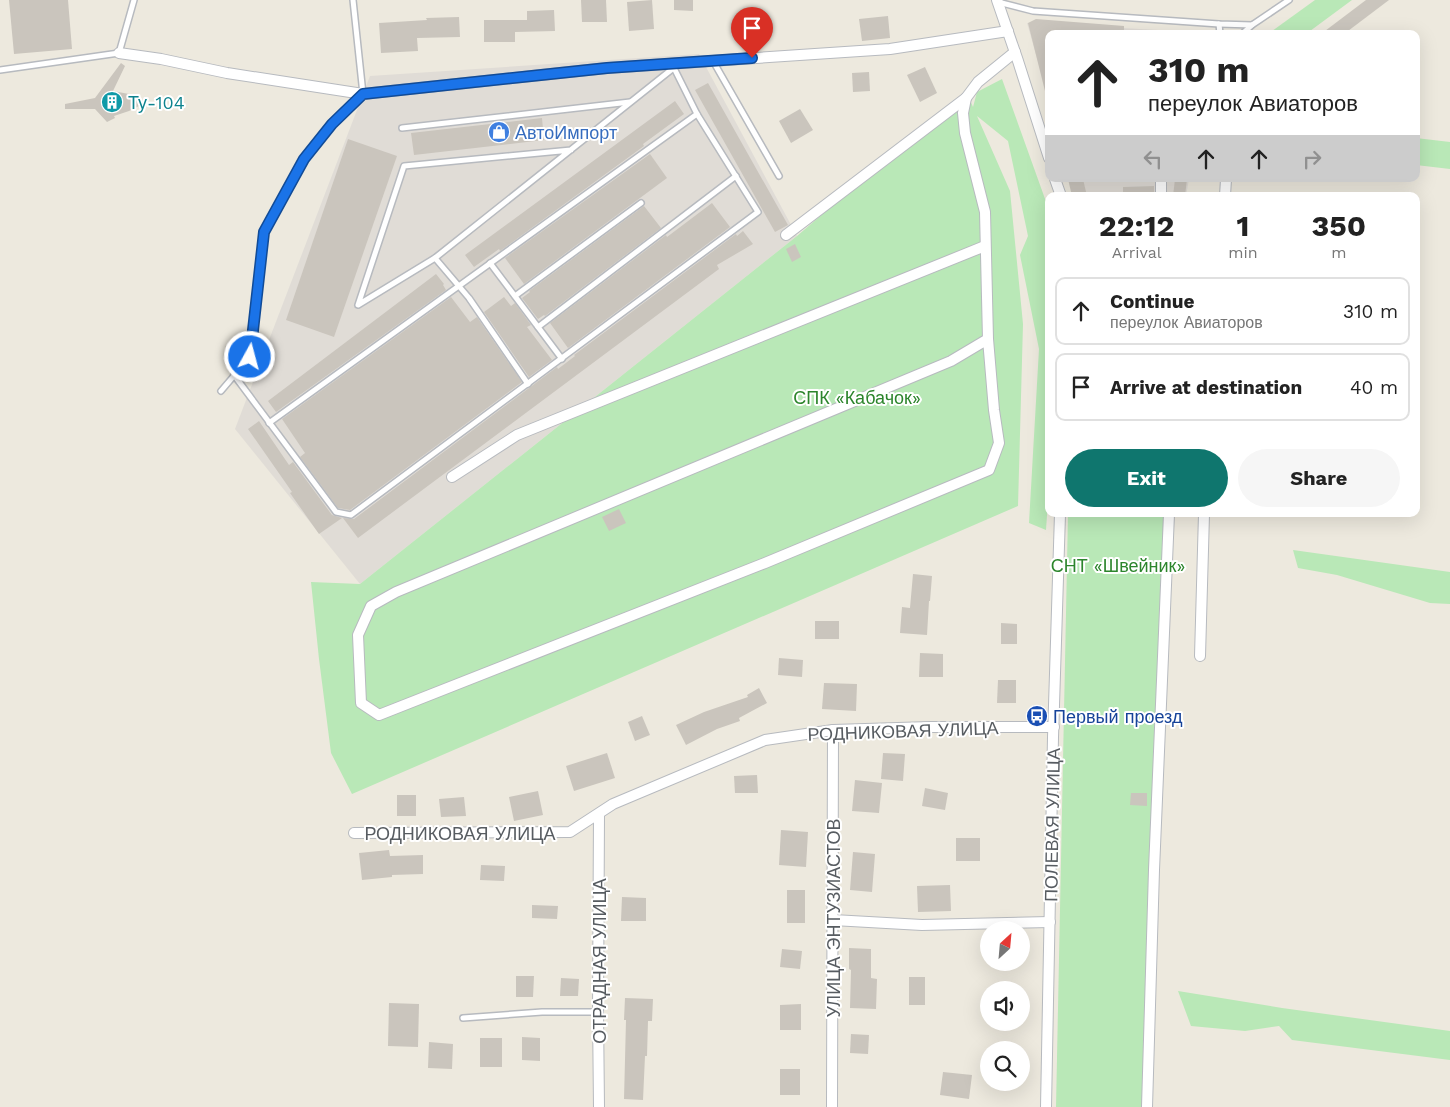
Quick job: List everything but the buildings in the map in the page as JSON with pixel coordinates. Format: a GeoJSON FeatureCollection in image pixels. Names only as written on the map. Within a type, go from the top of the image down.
{"type":"FeatureCollection","features":[{"type":"Feature","properties":{"kind":"street"},"geometry":{"type":"LineString","coordinates":[[998,1],[1045,146]]}},
{"type":"Feature","properties":{"kind":"street"},"geometry":{"type":"LineString","coordinates":[[119,53],[161,59],[227,73],[363,94],[607,68],[677,65],[890,49],[1008,31]]}},
{"type":"Feature","properties":{"kind":"street"},"geometry":{"type":"LineString","coordinates":[[786,235],[966,98],[978,82],[1015,52]]}},
{"type":"Feature","properties":{"kind":"street"},"geometry":{"type":"LineString","coordinates":[[966,98],[964,113],[965,133],[985,212],[988,339],[994,410],[999,443],[989,470],[765,563],[379,715],[361,703],[358,636],[371,606],[405,588],[951,361],[988,339]]}},
{"type":"Feature","properties":{"kind":"street"},"geometry":{"type":"LineString","coordinates":[[452,477],[517,435],[985,246]]}},
{"type":"Feature","properties":{"kind":"street","name":"ПОЛЕВАЯ УЛИЦА"},"geometry":{"type":"LineString","coordinates":[[1046,1107],[1060,517]]}},
{"type":"Feature","properties":{"kind":"street"},"geometry":{"type":"LineString","coordinates":[[1147,1107],[1155,850],[1169,517]]}},
{"type":"Feature","properties":{"kind":"street"},"geometry":{"type":"LineString","coordinates":[[1200,656],[1204,517]]}},
{"type":"Feature","properties":{"kind":"street","name":"РОДНИКОВАЯ УЛИЦА"},"geometry":{"type":"LineString","coordinates":[[354,834],[570,832],[613,804],[765,740],[833,730],[930,726],[1054,727]]}},
{"type":"Feature","properties":{"kind":"street","name":"УЛИЦА ЭНТУЗИАСТОВ"},"geometry":{"type":"LineString","coordinates":[[832,1107],[833,730]]}},
{"type":"Feature","properties":{"kind":"street","name":"ОТРАДНАЯ УЛИЦА"},"geometry":{"type":"LineString","coordinates":[[599,814],[599,1107]]}},
{"type":"Feature","properties":{"kind":"street"},"geometry":{"type":"LineString","coordinates":[[833,920],[922,925],[1050,922]]}},
{"type":"Feature","properties":{"kind":"lane"},"geometry":{"type":"LineString","coordinates":[[0,70],[119,53],[134,0]]}},
{"type":"Feature","properties":{"kind":"lane"},"geometry":{"type":"LineString","coordinates":[[221,391],[250,357],[264,232],[304,159],[332,124],[363,94],[353,0]]}},
{"type":"Feature","properties":{"kind":"lane"},"geometry":{"type":"LineString","coordinates":[[1246,30],[1289,0]]}},
{"type":"Feature","properties":{"kind":"lane"},"geometry":{"type":"LineString","coordinates":[[998,1],[1033,11],[1252,25]]}},
{"type":"Feature","properties":{"kind":"lane"},"geometry":{"type":"LineString","coordinates":[[1219,24],[1220,30]]}},
{"type":"Feature","properties":{"kind":"lane"},"geometry":{"type":"LineString","coordinates":[[713,61],[779,176]]}},
{"type":"Feature","properties":{"kind":"lane"},"geometry":{"type":"LineString","coordinates":[[234,376],[336,512],[351,515],[758,212],[697,114],[677,65],[630,102],[571,150],[435,258],[358,305],[404,166],[571,150]]}},
{"type":"Feature","properties":{"kind":"lane"},"geometry":{"type":"LineString","coordinates":[[402,128],[630,102]]}},
{"type":"Feature","properties":{"kind":"lane"},"geometry":{"type":"LineString","coordinates":[[269,423],[697,114]]}},
{"type":"Feature","properties":{"kind":"lane"},"geometry":{"type":"LineString","coordinates":[[538,327],[736,176]]}},
{"type":"Feature","properties":{"kind":"lane"},"geometry":{"type":"LineString","coordinates":[[515,296],[641,203]]}},
{"type":"Feature","properties":{"kind":"lane"},"geometry":{"type":"LineString","coordinates":[[435,258],[469,298],[528,384]]}},
{"type":"Feature","properties":{"kind":"lane"},"geometry":{"type":"LineString","coordinates":[[490,263],[562,359]]}},
{"type":"Feature","properties":{"kind":"lane"},"geometry":{"type":"LineString","coordinates":[[463,1018],[542,1012],[598,1012]]}},
{"type":"Feature","properties":{"kind":"shaded area"},"geometry":{"type":"Polygon","coordinates":[[[1027,23],[1159,30],[1045,30],[1045,86],[1027,23]]]}},
{"type":"Feature","properties":{"kind":"shaded area"},"geometry":{"type":"Polygon","coordinates":[[[699,54],[797,236],[360,584],[235,429],[370,76],[699,54]]]}},
{"type":"Feature","properties":{"kind":"shaded area"},"geometry":{"type":"Polygon","coordinates":[[[1072,182],[1188,182],[1187,192],[1075,192],[1072,182]]]}},
{"type":"Feature","properties":{"kind":"green space"},"geometry":{"type":"Polygon","coordinates":[[[1315,0],[1352,0],[1311,30],[1274,30],[1315,0]]]}},
{"type":"Feature","properties":{"kind":"green space","name":"СПК «Кабачок»"},"geometry":{"type":"Polygon","coordinates":[[[1002,79],[1045,199],[1046,530],[1029,523],[1039,349],[1020,255],[1028,236],[1008,141],[977,116],[1010,191],[1023,324],[1018,506],[352,794],[331,753],[311,582],[360,584],[797,236],[966,91],[973,107],[977,92],[1002,79]]]}},
{"type":"Feature","properties":{"kind":"green space"},"geometry":{"type":"Polygon","coordinates":[[[1420,138],[1450,142],[1450,169],[1420,165],[1420,138]]]}},
{"type":"Feature","properties":{"kind":"green space","name":"СНТ «Швейник»"},"geometry":{"type":"Polygon","coordinates":[[[1068,517],[1172,517],[1147,1107],[1056,1107],[1068,517]]]}},
{"type":"Feature","properties":{"kind":"green space"},"geometry":{"type":"Polygon","coordinates":[[[1293,550],[1450,572],[1450,604],[1430,603],[1337,575],[1298,568],[1293,550]]]}},
{"type":"Feature","properties":{"kind":"green space"},"geometry":{"type":"Polygon","coordinates":[[[1178,991],[1282,1008],[1450,1031],[1450,1060],[1292,1040],[1279,1026],[1245,1031],[1191,1026],[1178,991]]]}},
{"type":"Feature","properties":{"kind":"place","name":"Ту-104"},"geometry":{"type":"Point","coordinates":[112,102]}},
{"type":"Feature","properties":{"kind":"place","name":"АвтоИмпорт"},"geometry":{"type":"Point","coordinates":[499,132]}},
{"type":"Feature","properties":{"kind":"place","name":"Первый проезд"},"geometry":{"type":"Point","coordinates":[1037,716]}},
{"type":"Feature","properties":{"kind":"route"},"geometry":{"type":"LineString","coordinates":[[250,357],[264,232],[304,159],[332,124],[363,94],[607,68],[752,58]]}}]}
